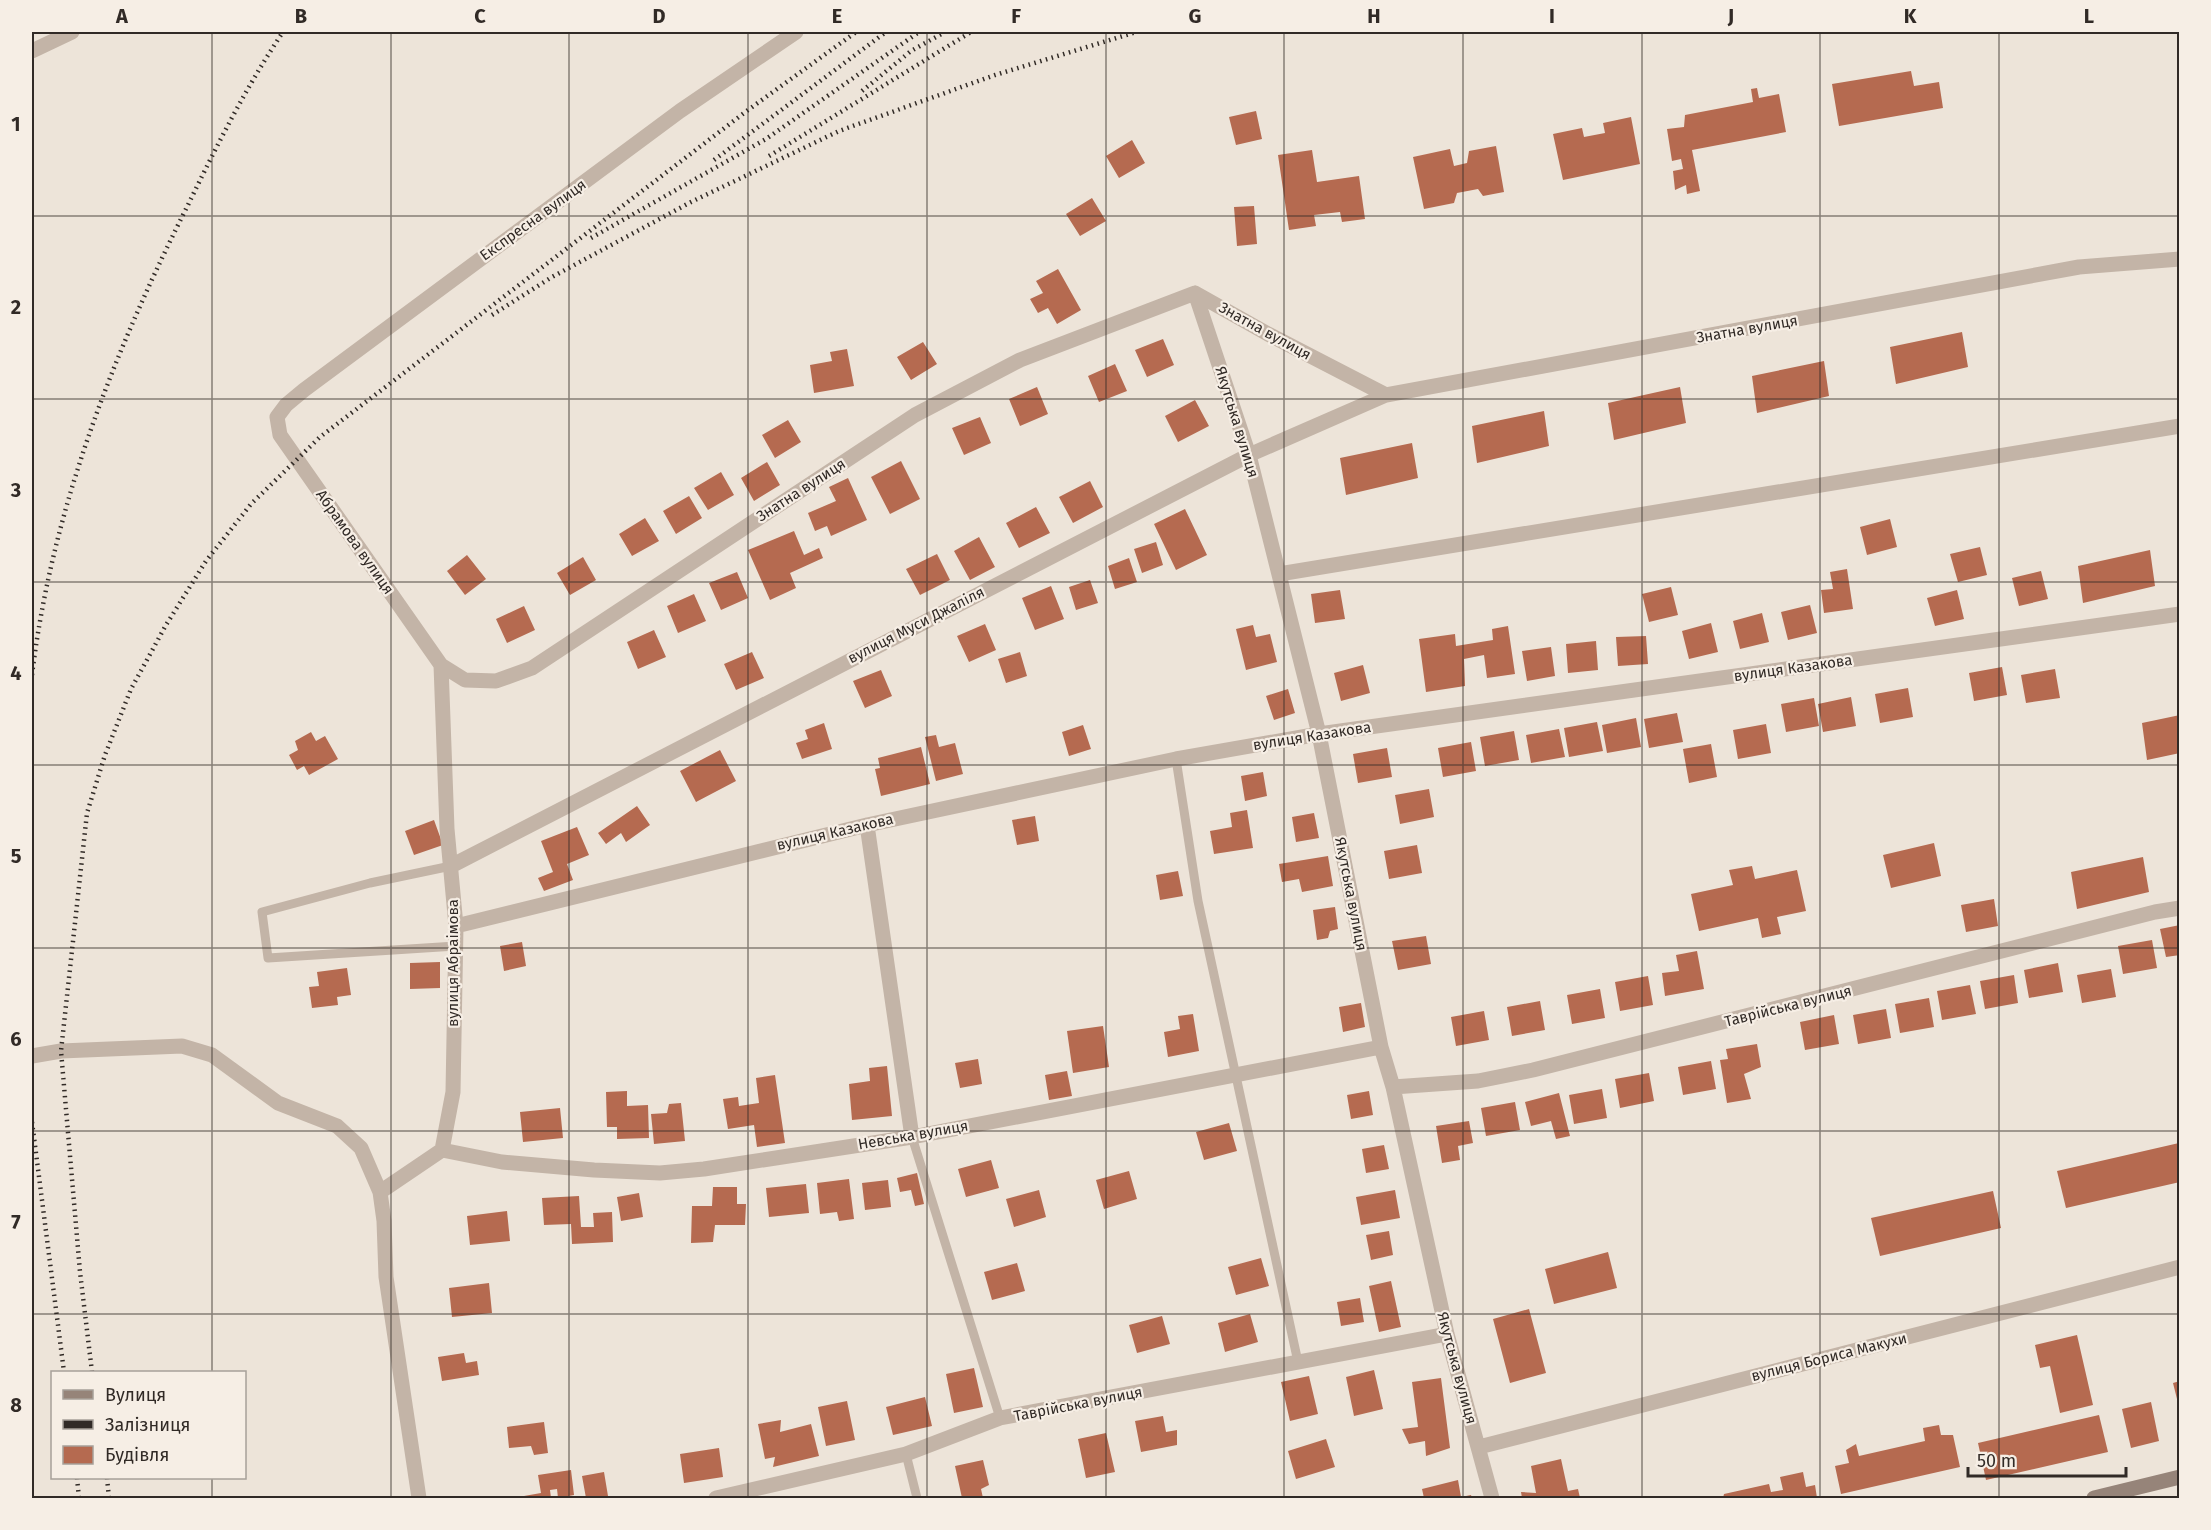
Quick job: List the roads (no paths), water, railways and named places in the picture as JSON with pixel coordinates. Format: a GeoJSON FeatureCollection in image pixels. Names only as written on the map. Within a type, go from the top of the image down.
{"type":"FeatureCollection","features":[{"type":"Feature","properties":{"kind":"main road"},"geometry":{"type":"LineString","coordinates":[[2094,1498],[2180,1477]]}},
{"type":"Feature","properties":{"kind":"street"},"geometry":{"type":"LineString","coordinates":[[32,51],[72,32]]}},
{"type":"Feature","properties":{"kind":"street","name":"Експресна вулиця"},"geometry":{"type":"LineString","coordinates":[[277,417],[286,405],[314,382],[680,111],[796,32]]}},
{"type":"Feature","properties":{"kind":"street","name":"Знатна вулиця"},"geometry":{"type":"LineString","coordinates":[[441,665],[465,680],[496,681],[532,668],[915,415],[1020,360],[1195,293],[1386,395],[2079,267],[2180,259]]}},
{"type":"Feature","properties":{"kind":"street","name":"Якутська вулиця"},"geometry":{"type":"LineString","coordinates":[[1195,293],[1249,454],[1320,734],[1381,1047],[1393,1087],[1447,1334],[1492,1498]]}},
{"type":"Feature","properties":{"kind":"street","name":"вулиця Муси Джаліля"},"geometry":{"type":"LineString","coordinates":[[451,866],[1249,454],[1386,395]]}},
{"type":"Feature","properties":{"kind":"street","name":"Абрамова вулиця"},"geometry":{"type":"LineString","coordinates":[[277,417],[280,435],[441,665]]}},
{"type":"Feature","properties":{"kind":"street"},"geometry":{"type":"LineString","coordinates":[[1279,574],[2180,426]]}},
{"type":"Feature","properties":{"kind":"street","name":"вулиця Казакова"},"geometry":{"type":"LineString","coordinates":[[456,926],[867,825],[1176,759],[1320,734],[2180,614]]}},
{"type":"Feature","properties":{"kind":"street","name":"вулиця Абраімова"},"geometry":{"type":"LineString","coordinates":[[441,665],[447,829],[456,926],[453,1092],[442,1150]]}},
{"type":"Feature","properties":{"kind":"street"},"geometry":{"type":"LineString","coordinates":[[867,825],[912,1137]]}},
{"type":"Feature","properties":{"kind":"street","name":"Таврійська вулиця"},"geometry":{"type":"LineString","coordinates":[[1393,1087],[1478,1081],[1533,1071],[2143,915],[2180,908]]}},
{"type":"Feature","properties":{"kind":"street"},"geometry":{"type":"LineString","coordinates":[[32,1056],[61,1051],[182,1046],[212,1055],[278,1103],[336,1126],[361,1148],[380,1192],[384,1221],[386,1277],[418,1498]]}},
{"type":"Feature","properties":{"kind":"street","name":"Невська вулиця"},"geometry":{"type":"LineString","coordinates":[[442,1150],[502,1162],[660,1173],[704,1169],[912,1137],[1381,1047]]}},
{"type":"Feature","properties":{"kind":"street"},"geometry":{"type":"LineString","coordinates":[[380,1192],[442,1150]]}},
{"type":"Feature","properties":{"kind":"street","name":"вулиця Бориса Макухи"},"geometry":{"type":"LineString","coordinates":[[1479,1448],[2180,1267]]}},
{"type":"Feature","properties":{"kind":"street","name":"Таврійська вулиця"},"geometry":{"type":"LineString","coordinates":[[716,1498],[906,1454],[1000,1419],[1447,1334]]}},
{"type":"Feature","properties":{"kind":"lane"},"geometry":{"type":"LineString","coordinates":[[1176,759],[1198,901],[1298,1362]]}},
{"type":"Feature","properties":{"kind":"lane"},"geometry":{"type":"LineString","coordinates":[[451,866],[370,883],[262,912],[268,958],[456,946]]}},
{"type":"Feature","properties":{"kind":"lane"},"geometry":{"type":"LineString","coordinates":[[912,1137],[1000,1419]]}},
{"type":"Feature","properties":{"kind":"lane"},"geometry":{"type":"LineString","coordinates":[[906,1454],[917,1498]]}},
{"type":"Feature","properties":{"kind":"railway"},"geometry":{"type":"LineString","coordinates":[[32,675],[41,614],[54,553],[70,493],[111,376],[134,319],[209,162],[244,96],[283,32]]}},
{"type":"Feature","properties":{"kind":"railway"},"geometry":{"type":"LineString","coordinates":[[92,1371],[80,1272],[61,1051],[87,813],[105,755],[131,689],[166,625],[206,561],[251,504],[320,437],[748,110],[856,32]]}},
{"type":"Feature","properties":{"kind":"railway"},"geometry":{"type":"LineString","coordinates":[[714,160],[886,32]]}},
{"type":"Feature","properties":{"kind":"railway"},"geometry":{"type":"LineString","coordinates":[[591,238],[766,139],[919,32]]}},
{"type":"Feature","properties":{"kind":"railway"},"geometry":{"type":"LineString","coordinates":[[862,91],[911,51],[945,32]]}},
{"type":"Feature","properties":{"kind":"railway"},"geometry":{"type":"LineString","coordinates":[[769,156],[971,32]]}},
{"type":"Feature","properties":{"kind":"railway"},"geometry":{"type":"LineString","coordinates":[[492,315],[552,277],[691,202],[839,131],[995,75],[1136,32]]}},
{"type":"Feature","properties":{"kind":"railway"},"geometry":{"type":"LineString","coordinates":[[32,1122],[64,1371]]}},
{"type":"Feature","properties":{"kind":"railway"},"geometry":{"type":"LineString","coordinates":[[77,1479],[79,1498]]}},
{"type":"Feature","properties":{"kind":"railway"},"geometry":{"type":"LineString","coordinates":[[107,1479],[109,1498]]}}]}
